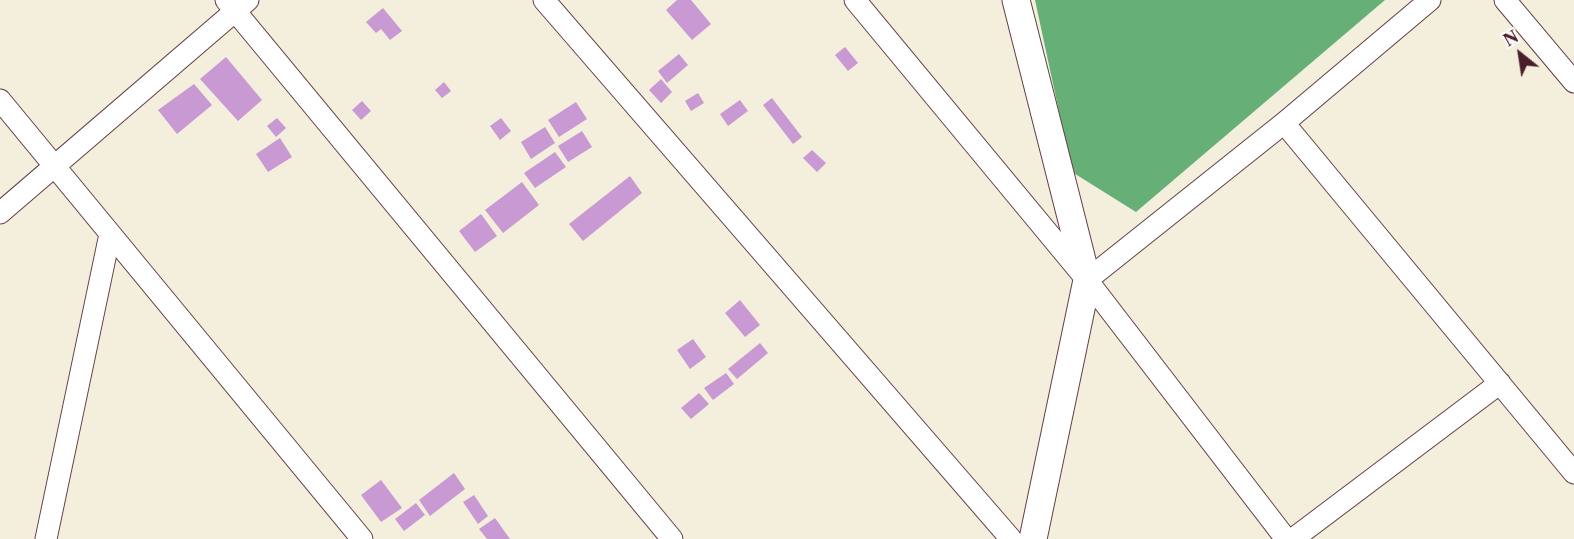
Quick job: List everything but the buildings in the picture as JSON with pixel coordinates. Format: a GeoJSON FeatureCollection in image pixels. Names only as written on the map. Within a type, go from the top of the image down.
{"type":"FeatureCollection","features":[{"type":"Feature","properties":{"kind":"street"},"geometry":{"type":"LineString","coordinates":[[544,0],[1011,539]]}},
{"type":"Feature","properties":{"kind":"street"},"geometry":{"type":"LineString","coordinates":[[855,0],[1087,280],[1286,539]]}},
{"type":"Feature","properties":{"kind":"street"},"geometry":{"type":"LineString","coordinates":[[1016,0],[1087,280],[1033,539]]}},
{"type":"Feature","properties":{"kind":"street"},"geometry":{"type":"LineString","coordinates":[[1087,280],[1284,123],[1430,0]]}},
{"type":"Feature","properties":{"kind":"street"},"geometry":{"type":"LineString","coordinates":[[1505,0],[1574,82]]}},
{"type":"Feature","properties":{"kind":"street"},"geometry":{"type":"LineString","coordinates":[[0,213],[236,4],[672,539]]}},
{"type":"Feature","properties":{"kind":"street"},"geometry":{"type":"LineString","coordinates":[[0,100],[362,539]]}},
{"type":"Feature","properties":{"kind":"street"},"geometry":{"type":"LineString","coordinates":[[1284,123],[1574,473]]}},
{"type":"Feature","properties":{"kind":"street"},"geometry":{"type":"LineString","coordinates":[[46,539],[110,234]]}},
{"type":"Feature","properties":{"kind":"street"},"geometry":{"type":"LineString","coordinates":[[1293,539],[1500,383]]}},
{"type":"Feature","properties":{"kind":"green space"},"geometry":{"type":"Polygon","coordinates":[[[1035,0],[1385,0],[1136,212],[1072,172],[1035,0]]]}}]}
